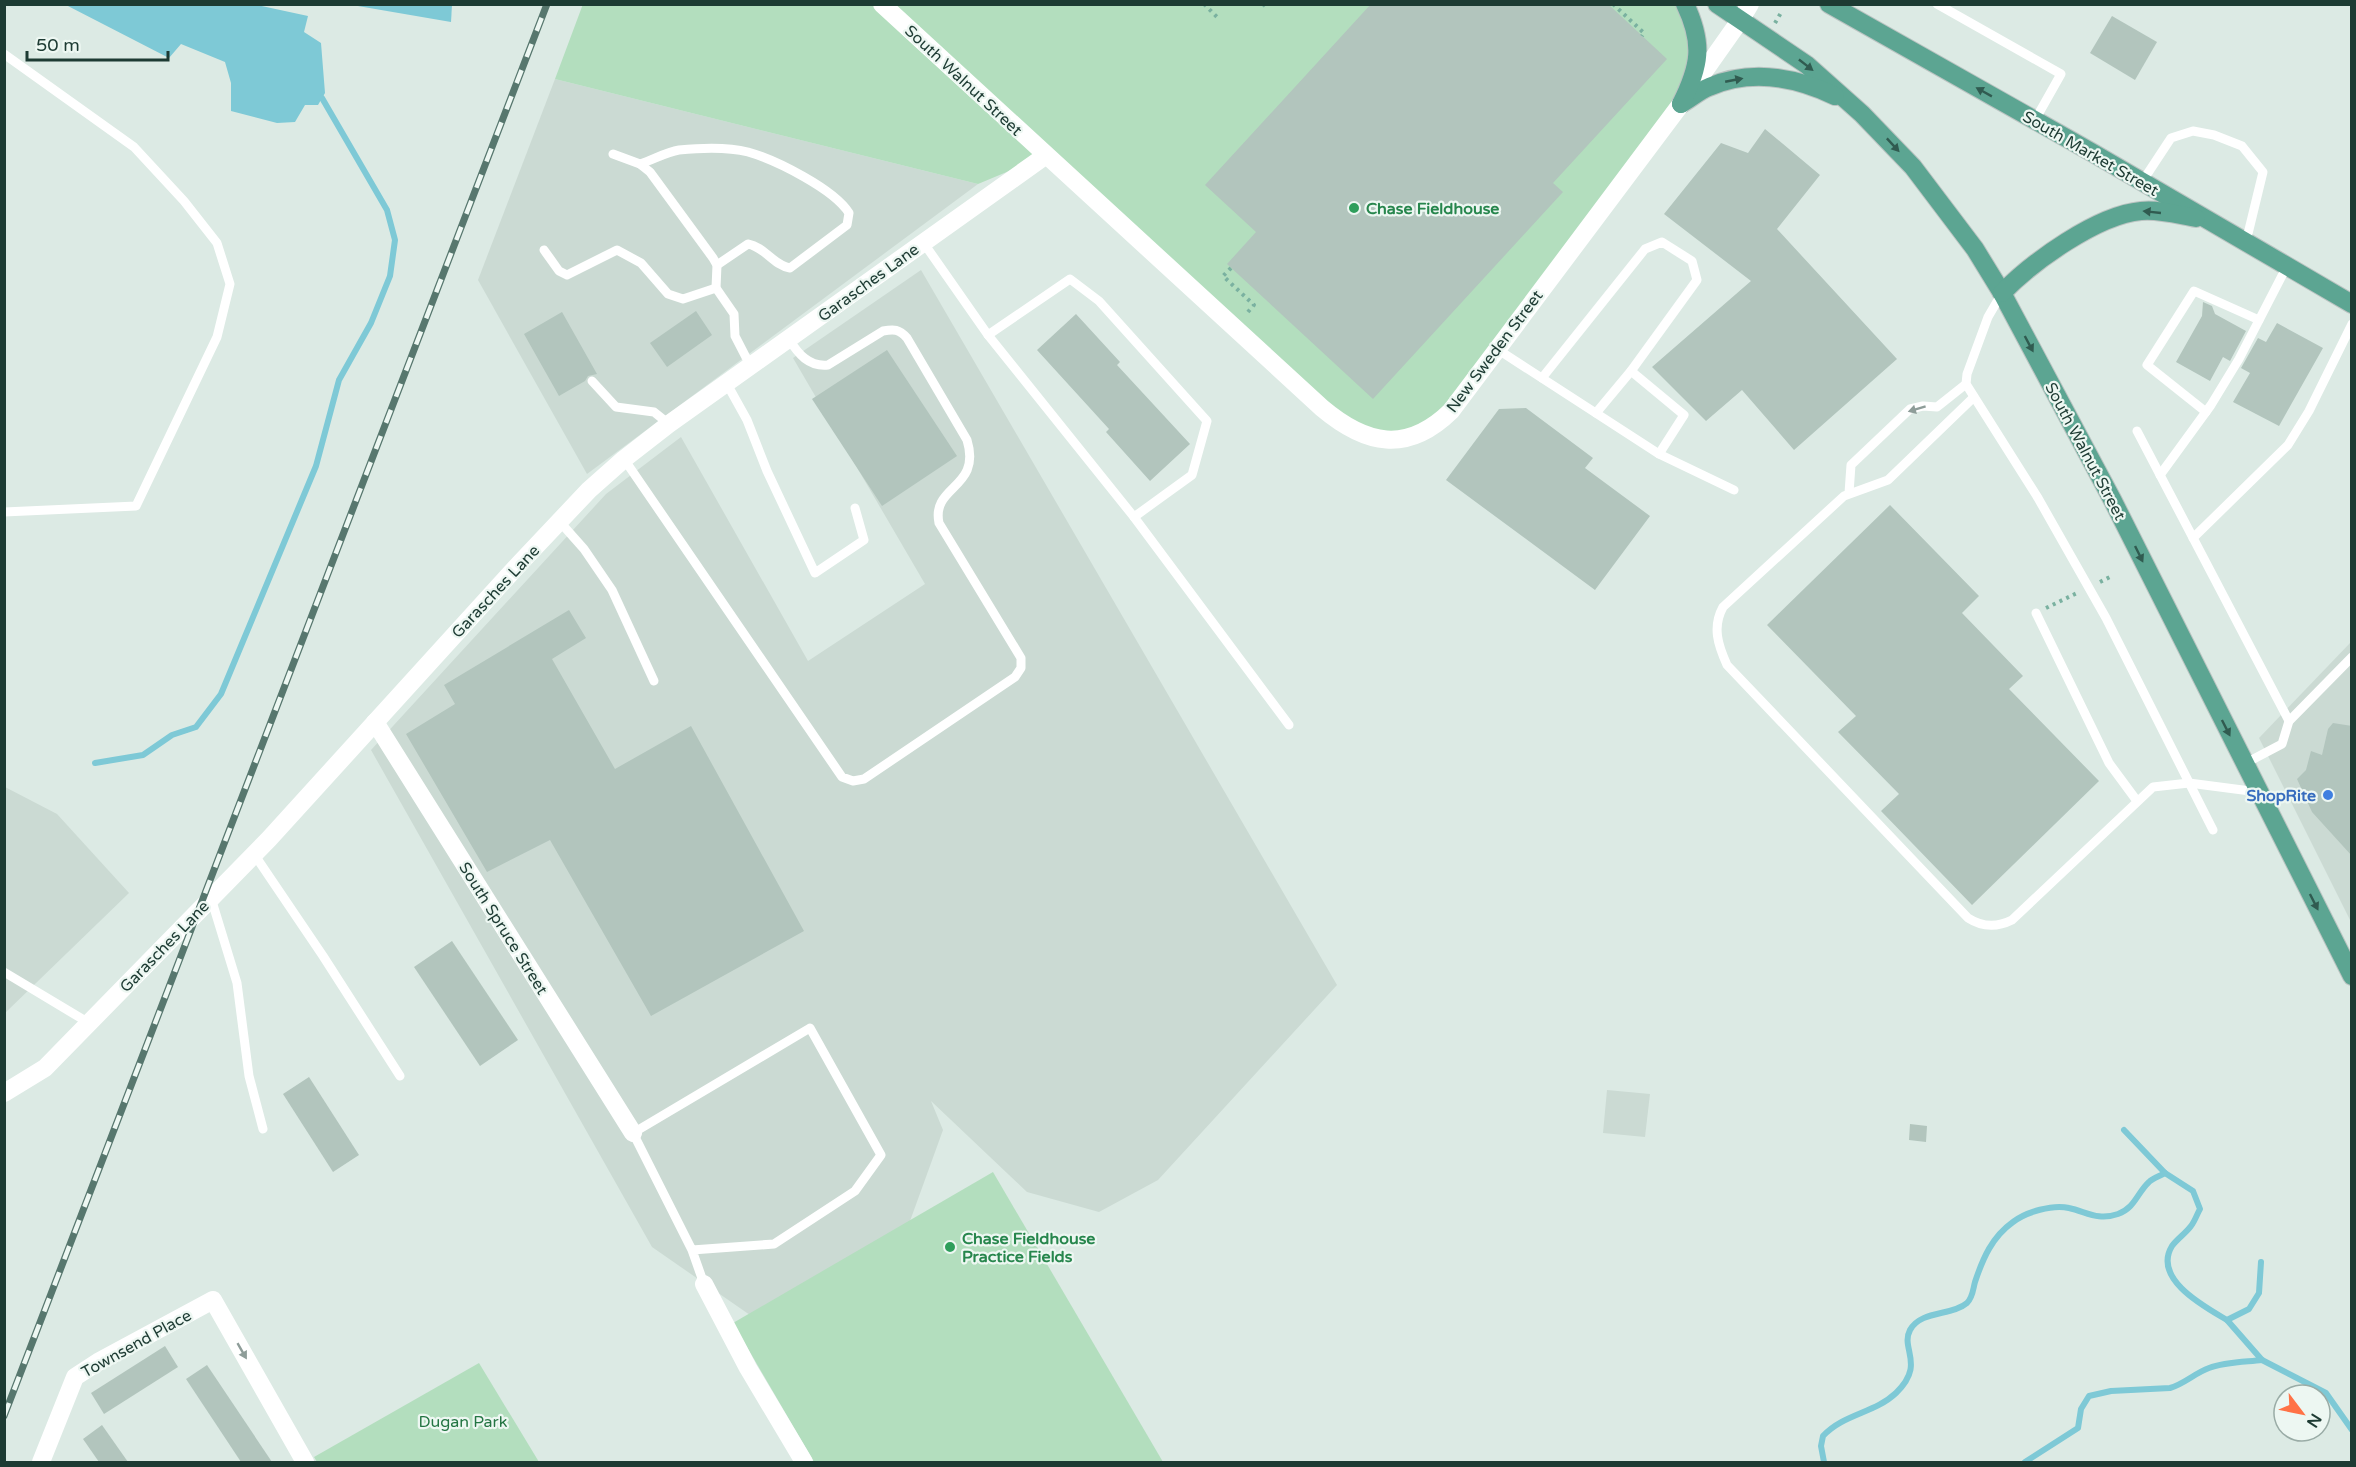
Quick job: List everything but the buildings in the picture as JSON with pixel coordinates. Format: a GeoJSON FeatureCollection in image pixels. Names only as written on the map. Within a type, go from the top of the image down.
{"type":"FeatureCollection","features":[{"type":"Feature","properties":{"kind":"main road"},"geometry":{"type":"LineString","coordinates":[[1681,104],[1695,74],[1698,58],[1696,33],[1685,4]]}},
{"type":"Feature","properties":{"kind":"main road","name":"South Walnut Street"},"geometry":{"type":"LineString","coordinates":[[1718,4],[1745,12],[1890,141],[1938,197],[1975,249],[2002,293],[2113,501],[2352,976]]}},
{"type":"Feature","properties":{"kind":"main road","name":"South Market Street"},"geometry":{"type":"LineString","coordinates":[[1829,4],[1851,12],[2352,304]]}},
{"type":"Feature","properties":{"kind":"main road"},"geometry":{"type":"LineString","coordinates":[[1681,104],[1707,87],[1748,78],[1775,76],[1817,88],[1851,104]]}},
{"type":"Feature","properties":{"kind":"main road"},"geometry":{"type":"LineString","coordinates":[[2002,293],[2017,277],[2074,238],[2091,227],[2116,216],[2143,211],[2210,221]]}},
{"type":"Feature","properties":{"kind":"street","name":"South Walnut Street"},"geometry":{"type":"LineString","coordinates":[[882,4],[1045,156]]}},
{"type":"Feature","properties":{"kind":"street","name":"New Sweden Street"},"geometry":{"type":"LineString","coordinates":[[1045,156],[1132,232],[1322,408],[1348,428],[1364,435],[1378,439],[1394,439],[1425,432],[1451,411],[1681,104],[1745,12]]}},
{"type":"Feature","properties":{"kind":"street","name":"Garasches Lane"},"geometry":{"type":"LineString","coordinates":[[4,1093],[45,1068],[254,854],[589,490],[669,424],[1045,156]]}},
{"type":"Feature","properties":{"kind":"street","name":"South Spruce Street"},"geometry":{"type":"LineString","coordinates":[[375,722],[633,1133]]}},
{"type":"Feature","properties":{"kind":"street"},"geometry":{"type":"LineString","coordinates":[[704,1284],[748,1368],[804,1462]]}},
{"type":"Feature","properties":{"kind":"street","name":"Townsend Place"},"geometry":{"type":"LineString","coordinates":[[41,1462],[75,1377],[98,1362],[213,1300],[305,1462]]}},
{"type":"Feature","properties":{"kind":"lane"},"geometry":{"type":"LineString","coordinates":[[1936,4],[2061,74],[2035,120]]}},
{"type":"Feature","properties":{"kind":"lane"},"geometry":{"type":"LineString","coordinates":[[4,54],[134,147],[184,201],[217,243],[230,284],[217,337],[136,506],[4,512]]}},
{"type":"Feature","properties":{"kind":"lane"},"geometry":{"type":"LineString","coordinates":[[2142,182],[2171,138],[2193,131],[2214,135],[2242,146],[2263,172],[2246,242]]}},
{"type":"Feature","properties":{"kind":"lane"},"geometry":{"type":"LineString","coordinates":[[640,164],[678,150],[748,152],[809,179],[844,206],[849,213],[847,225],[790,268],[784,267],[756,246],[748,244],[717,265]]}},
{"type":"Feature","properties":{"kind":"lane"},"geometry":{"type":"LineString","coordinates":[[614,154],[640,164],[650,172],[717,265],[716,288],[734,314],[735,336],[751,367]]}},
{"type":"Feature","properties":{"kind":"lane"},"geometry":{"type":"LineString","coordinates":[[923,242],[988,335],[1134,517],[1289,725]]}},
{"type":"Feature","properties":{"kind":"lane"},"geometry":{"type":"LineString","coordinates":[[1542,378],[1645,249],[1662,242],[1692,261],[1697,280],[1631,371],[1596,413]]}},
{"type":"Feature","properties":{"kind":"lane"},"geometry":{"type":"LineString","coordinates":[[544,250],[559,272],[567,275],[617,250],[641,263],[668,294],[683,299],[716,288]]}},
{"type":"Feature","properties":{"kind":"lane"},"geometry":{"type":"LineString","coordinates":[[2160,475],[2206,412],[2239,359],[2287,266]]}},
{"type":"Feature","properties":{"kind":"lane"},"geometry":{"type":"LineString","coordinates":[[988,335],[1070,279],[1099,301],[1207,421],[1192,475],[1134,517]]}},
{"type":"Feature","properties":{"kind":"lane"},"geometry":{"type":"LineString","coordinates":[[2206,412],[2148,365],[2194,291],[2259,320]]}},
{"type":"Feature","properties":{"kind":"lane"},"geometry":{"type":"LineString","coordinates":[[2002,293],[1988,317],[1967,374],[1966,384],[2038,498],[2089,588],[2213,830]]}},
{"type":"Feature","properties":{"kind":"lane"},"geometry":{"type":"LineString","coordinates":[[2193,538],[2288,445],[2309,411],[2352,324]]}},
{"type":"Feature","properties":{"kind":"lane"},"geometry":{"type":"LineString","coordinates":[[624,459],[842,777],[853,781],[864,779],[1015,677],[1021,668],[1021,658],[939,523],[937,513],[940,502],[966,475],[970,466],[969,447],[907,338],[901,331],[893,329],[883,331],[828,365],[819,366],[803,357],[789,339]]}},
{"type":"Feature","properties":{"kind":"lane"},"geometry":{"type":"LineString","coordinates":[[1497,349],[1659,454],[1734,490]]}},
{"type":"Feature","properties":{"kind":"lane"},"geometry":{"type":"LineString","coordinates":[[1631,371],[1684,415],[1659,454]]}},
{"type":"Feature","properties":{"kind":"lane"},"geometry":{"type":"LineString","coordinates":[[592,381],[616,407],[654,412],[669,424]]}},
{"type":"Feature","properties":{"kind":"lane"},"geometry":{"type":"LineString","coordinates":[[727,384],[747,420],[767,471],[815,573],[864,540],[855,508]]}},
{"type":"Feature","properties":{"kind":"lane"},"geometry":{"type":"LineString","coordinates":[[1849,493],[1851,465],[1910,409],[1923,406],[1937,407],[1966,384]]}},
{"type":"Feature","properties":{"kind":"lane"},"geometry":{"type":"LineString","coordinates":[[1974,397],[1888,480],[1873,487],[1849,493],[1723,607],[1718,617],[1717,634],[1727,665],[1968,918],[1981,924],[1994,926],[2012,920],[2153,787],[2189,783],[2258,792]]}},
{"type":"Feature","properties":{"kind":"lane"},"geometry":{"type":"LineString","coordinates":[[2138,431],[2289,720]]}},
{"type":"Feature","properties":{"kind":"lane"},"geometry":{"type":"LineString","coordinates":[[560,522],[584,549],[612,590],[654,681]]}},
{"type":"Feature","properties":{"kind":"lane"},"geometry":{"type":"LineString","coordinates":[[2036,613],[2109,763],[2137,801]]}},
{"type":"Feature","properties":{"kind":"lane"},"geometry":{"type":"LineString","coordinates":[[2244,764],[2282,744],[2289,720],[2352,657]]}},
{"type":"Feature","properties":{"kind":"lane"},"geometry":{"type":"LineString","coordinates":[[254,854],[400,1076]]}},
{"type":"Feature","properties":{"kind":"lane"},"geometry":{"type":"LineString","coordinates":[[211,898],[237,983],[249,1076],[263,1129]]}},
{"type":"Feature","properties":{"kind":"lane"},"geometry":{"type":"LineString","coordinates":[[4,972],[89,1023]]}},
{"type":"Feature","properties":{"kind":"lane"},"geometry":{"type":"LineString","coordinates":[[692,1250],[774,1244],[855,1191],[881,1155],[810,1028],[633,1133],[692,1250],[704,1284]]}},
{"type":"Feature","properties":{"kind":"path"},"geometry":{"type":"LineString","coordinates":[[1204,4],[1218,18]]}},
{"type":"Feature","properties":{"kind":"path"},"geometry":{"type":"LineString","coordinates":[[1613,4],[1644,33],[1642,36]]}},
{"type":"Feature","properties":{"kind":"path"},"geometry":{"type":"LineString","coordinates":[[1774,24],[1782,11]]}},
{"type":"Feature","properties":{"kind":"path"},"geometry":{"type":"LineString","coordinates":[[1231,268],[1223,276],[1254,305],[1247,313]]}},
{"type":"Feature","properties":{"kind":"path"},"geometry":{"type":"LineString","coordinates":[[2036,613],[2110,577]]}},
{"type":"Feature","properties":{"kind":"shaded area"},"geometry":{"type":"Polygon","coordinates":[[[555,79],[978,184],[587,474],[478,280],[555,79]]]}},
{"type":"Feature","properties":{"kind":"shaded area"},"geometry":{"type":"Polygon","coordinates":[[[921,270],[1337,985],[1158,1180],[1099,1212],[1027,1192],[931,1101],[943,1130],[889,1279],[786,1340],[652,1247],[371,750],[606,494],[681,437],[808,661],[925,584],[793,358],[921,270]]]}},
{"type":"Feature","properties":{"kind":"shaded area"},"geometry":{"type":"Polygon","coordinates":[[[2351,642],[2351,922],[2259,738],[2351,642]]]}},
{"type":"Feature","properties":{"kind":"shaded area"},"geometry":{"type":"Polygon","coordinates":[[[5,787],[57,814],[129,893],[5,1013],[5,787]]]}},
{"type":"Feature","properties":{"kind":"shaded area"},"geometry":{"type":"Polygon","coordinates":[[[1607,1090],[1650,1094],[1645,1137],[1603,1133],[1607,1090]]]}},
{"type":"Feature","properties":{"kind":"green space","name":"Chase Fieldhouse"},"geometry":{"type":"Polygon","coordinates":[[[583,4],[1685,4],[1695,74],[1425,432],[1364,435],[1045,156],[978,184],[555,79],[583,4]]]}},
{"type":"Feature","properties":{"kind":"green space","name":"Chase Fieldhouse Practice Fields"},"geometry":{"type":"Polygon","coordinates":[[[993,1172],[1163,1462],[814,1462],[733,1323],[993,1172]]]}},
{"type":"Feature","properties":{"kind":"green space","name":"Dugan Park"},"geometry":{"type":"Polygon","coordinates":[[[479,1363],[539,1462],[317,1462],[314,1457],[479,1363]]]}},
{"type":"Feature","properties":{"kind":"water"},"geometry":{"type":"Polygon","coordinates":[[[66,5],[257,5],[308,16],[304,32],[321,43],[325,93],[318,105],[305,105],[295,122],[277,123],[231,111],[231,83],[225,62],[181,44],[169,58],[66,5]]]}},
{"type":"Feature","properties":{"kind":"water"},"geometry":{"type":"Polygon","coordinates":[[[352,5],[452,5],[451,22],[352,5]]]}},
{"type":"Feature","properties":{"kind":"waterway"},"geometry":{"type":"LineString","coordinates":[[95,763],[143,755],[172,735],[196,727],[221,694],[316,466],[339,380],[371,323],[390,276],[395,240],[387,210],[322,98]]}},
{"type":"Feature","properties":{"kind":"waterway"},"geometry":{"type":"LineString","coordinates":[[2124,1130],[2165,1173],[2193,1191],[2200,1209],[2191,1226],[2172,1246],[2168,1258],[2169,1270],[2175,1280],[2195,1300],[2227,1320]]}},
{"type":"Feature","properties":{"kind":"waterway"},"geometry":{"type":"LineString","coordinates":[[1824,1462],[1821,1446],[1823,1436],[1840,1423],[1888,1400],[1905,1383],[1911,1365],[1908,1344],[1910,1330],[1921,1319],[1953,1310],[1967,1303],[1972,1296],[1985,1256],[1999,1234],[2013,1222],[2025,1215],[2048,1208],[2063,1207],[2104,1217],[2118,1214],[2132,1204],[2149,1182],[2165,1173]]}},
{"type":"Feature","properties":{"kind":"waterway"},"geometry":{"type":"LineString","coordinates":[[2261,1262],[2259,1293],[2249,1309],[2227,1320],[2262,1360],[2326,1393],[2352,1430]]}},
{"type":"Feature","properties":{"kind":"waterway"},"geometry":{"type":"LineString","coordinates":[[2025,1462],[2078,1428],[2081,1409],[2089,1396],[2111,1391],[2170,1388],[2215,1366],[2262,1360]]}},
{"type":"Feature","properties":{"kind":"railway"},"geometry":{"type":"LineString","coordinates":[[4,1416],[547,4]]}},
{"type":"Feature","properties":{"kind":"place","name":"Chase Fieldhouse"},"geometry":{"type":"Point","coordinates":[1354,208]}},
{"type":"Feature","properties":{"kind":"place","name":"ShopRite"},"geometry":{"type":"Point","coordinates":[2328,795]}},
{"type":"Feature","properties":{"kind":"place","name":"Chase Fieldhouse Practice Fields"},"geometry":{"type":"Point","coordinates":[950,1247]}}]}
